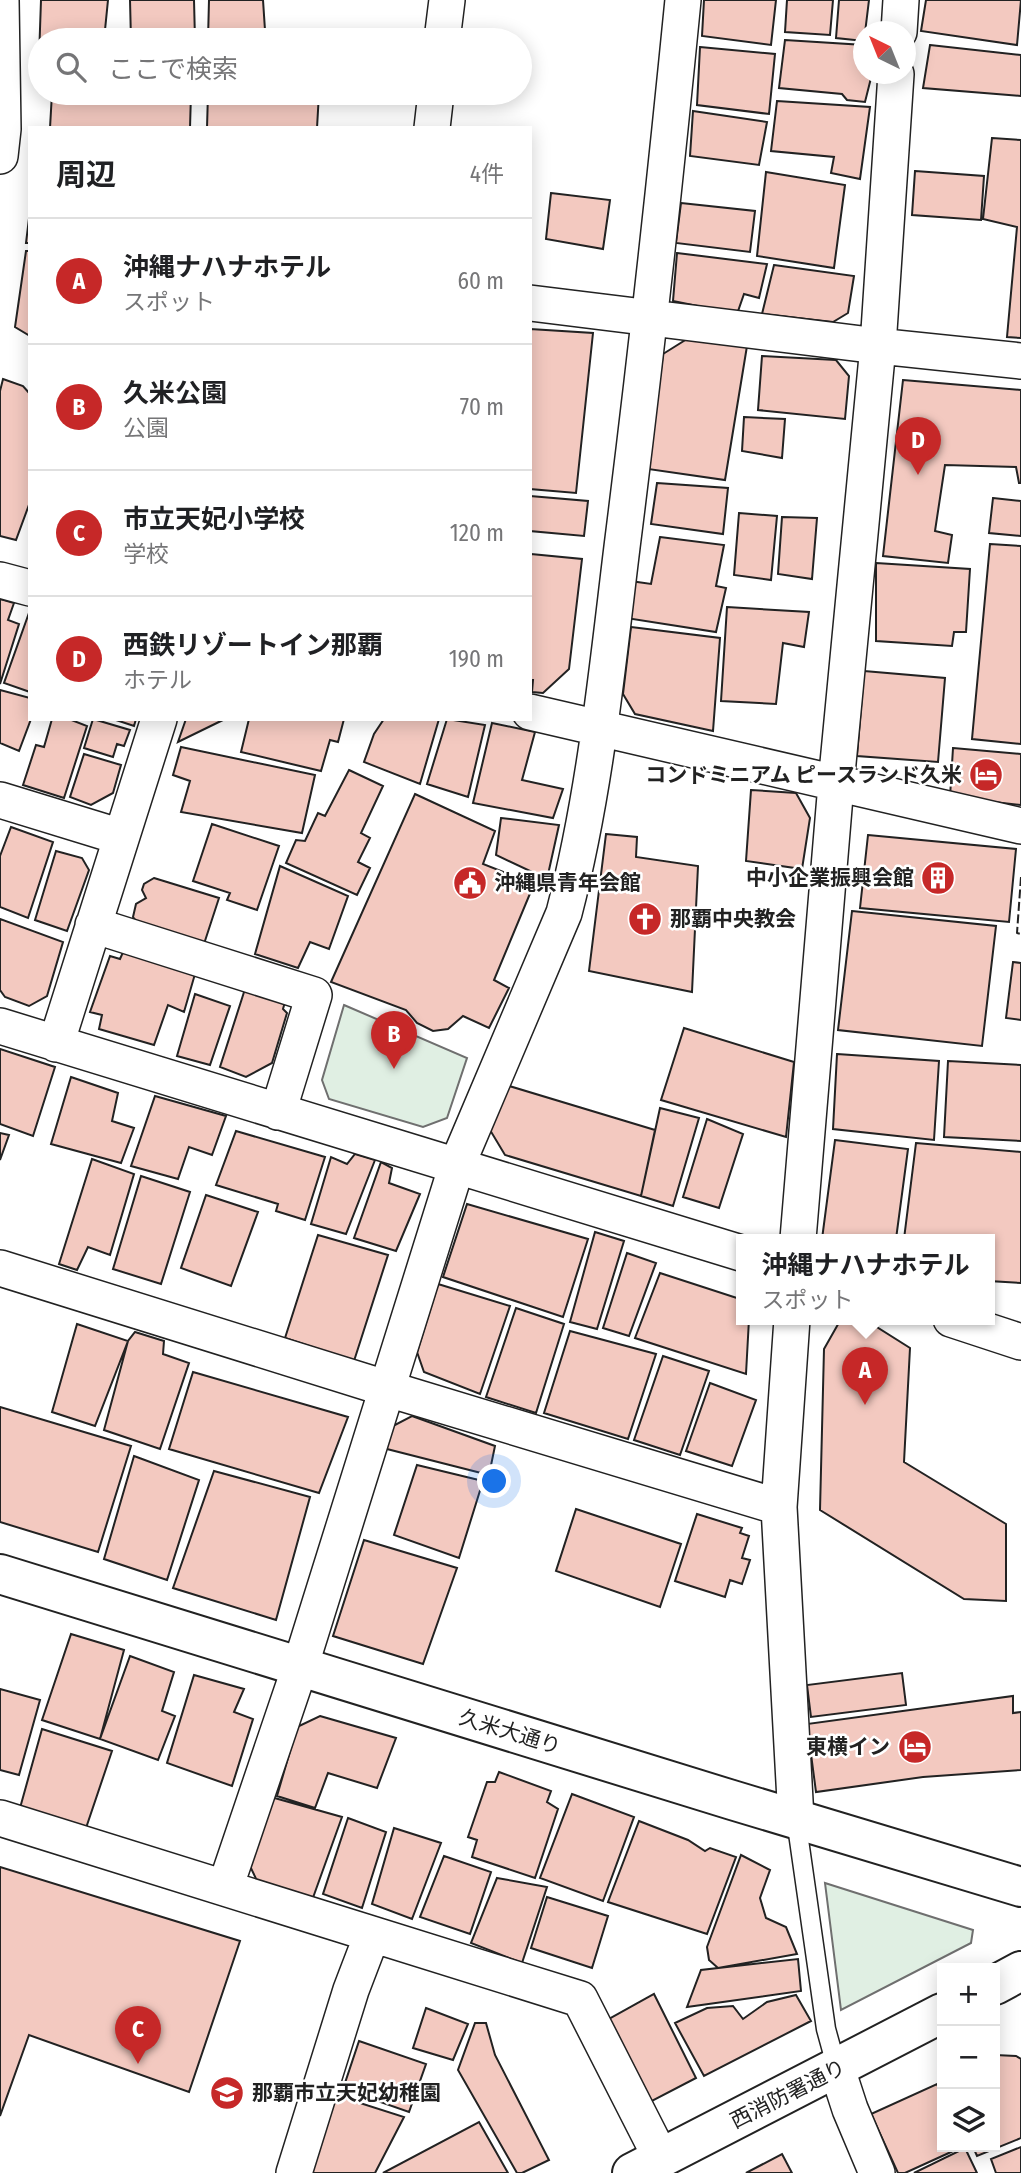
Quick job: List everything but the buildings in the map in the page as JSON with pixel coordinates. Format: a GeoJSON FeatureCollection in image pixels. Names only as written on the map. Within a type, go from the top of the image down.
{"type":"FeatureCollection","features":[{"type":"Feature","properties":{"kind":"main road","name":"久米大通り"},"geometry":{"type":"LineString","coordinates":[[0,1574],[1021,1887]]}},
{"type":"Feature","properties":{"kind":"main road"},"geometry":{"type":"LineString","coordinates":[[1000,1982],[1021,1971]]}},
{"type":"Feature","properties":{"kind":"main road"},"geometry":{"type":"LineString","coordinates":[[1000,2000],[1021,2002]]}},
{"type":"Feature","properties":{"kind":"main road","name":"西消防署通り"},"geometry":{"type":"LineString","coordinates":[[647,2166],[937,2016]]}},
{"type":"Feature","properties":{"kind":"street"},"geometry":{"type":"LineString","coordinates":[[0,156],[3,129],[1,0]]}},
{"type":"Feature","properties":{"kind":"street"},"geometry":{"type":"LineString","coordinates":[[444,28],[447,0]]}},
{"type":"Feature","properties":{"kind":"street"},"geometry":{"type":"LineString","coordinates":[[225,1888],[300,1667],[385,1388],[457,1165],[564,913],[574,876],[600,728],[651,319],[683,0]]}},
{"type":"Feature","properties":{"kind":"street"},"geometry":{"type":"LineString","coordinates":[[900,21],[901,0]]}},
{"type":"Feature","properties":{"kind":"street"},"geometry":{"type":"LineString","coordinates":[[798,1234],[836,784],[878,346],[895,84]]}},
{"type":"Feature","properties":{"kind":"street"},"geometry":{"type":"LineString","coordinates":[[432,126],[435,105]]}},
{"type":"Feature","properties":{"kind":"street"},"geometry":{"type":"LineString","coordinates":[[532,303],[1021,361]]}},
{"type":"Feature","properties":{"kind":"street"},"geometry":{"type":"LineString","coordinates":[[0,580],[28,587]]}},
{"type":"Feature","properties":{"kind":"street"},"geometry":{"type":"LineString","coordinates":[[532,712],[1021,826]]}},
{"type":"Feature","properties":{"kind":"street"},"geometry":{"type":"LineString","coordinates":[[56,1044],[158,721]]}},
{"type":"Feature","properties":{"kind":"street"},"geometry":{"type":"LineString","coordinates":[[0,800],[121,837]]}},
{"type":"Feature","properties":{"kind":"street"},"geometry":{"type":"LineString","coordinates":[[93,925],[314,995],[278,1112]]}},
{"type":"Feature","properties":{"kind":"street"},"geometry":{"type":"LineString","coordinates":[[0,1026],[736,1251]]}},
{"type":"Feature","properties":{"kind":"street"},"geometry":{"type":"LineString","coordinates":[[0,1268],[779,1507]]}},
{"type":"Feature","properties":{"kind":"street"},"geometry":{"type":"LineString","coordinates":[[792,1325],[779,1507],[796,1819]]}},
{"type":"Feature","properties":{"kind":"street"},"geometry":{"type":"LineString","coordinates":[[969,1325],[1021,1342]]}},
{"type":"Feature","properties":{"kind":"street"},"geometry":{"type":"LineString","coordinates":[[0,1818],[580,1999],[647,2166]]}},
{"type":"Feature","properties":{"kind":"street"},"geometry":{"type":"LineString","coordinates":[[294,2173],[351,1990],[372,1935]]}},
{"type":"Feature","properties":{"kind":"street"},"geometry":{"type":"LineString","coordinates":[[837,2069],[850,2109],[877,2173]]}},
{"type":"Feature","properties":{"kind":"lane"},"geometry":{"type":"LineString","coordinates":[[796,1819],[826,2029],[837,2069]]}},
{"type":"Feature","properties":{"kind":"green space"},"geometry":{"type":"Polygon","coordinates":[[[344,1005],[467,1058],[447,1118],[423,1127],[329,1099],[322,1080],[344,1005]]]}},
{"type":"Feature","properties":{"kind":"green space"},"geometry":{"type":"Polygon","coordinates":[[[825,1883],[973,1930],[971,1943],[841,2010],[825,1883]]]}},
{"type":"Feature","properties":{"kind":"fence"},"geometry":{"type":"LineString","coordinates":[[1021,877],[1017,933],[1021,934]]}},
{"type":"Feature","properties":{"kind":"place","name":"西鉄リゾートイン那覇"},"geometry":{"type":"Point","coordinates":[918,475]}},
{"type":"Feature","properties":{"kind":"place","name":"コンドミニアム ピースランド久米"},"geometry":{"type":"Point","coordinates":[986,775]}},
{"type":"Feature","properties":{"kind":"place","name":"中小企業振興会館"},"geometry":{"type":"Point","coordinates":[938,878]}},
{"type":"Feature","properties":{"kind":"place","name":"沖縄県青年会館"},"geometry":{"type":"Point","coordinates":[470,883]}},
{"type":"Feature","properties":{"kind":"place","name":"那覇中央教会"},"geometry":{"type":"Point","coordinates":[645,919]}},
{"type":"Feature","properties":{"kind":"place","name":"久米公園"},"geometry":{"type":"Point","coordinates":[394,1069]}},
{"type":"Feature","properties":{"kind":"place","name":"沖縄ナハナホテル"},"geometry":{"type":"Point","coordinates":[865,1405]}},
{"type":"Feature","properties":{"kind":"place","name":"東横イン"},"geometry":{"type":"Point","coordinates":[915,1747]}},
{"type":"Feature","properties":{"kind":"place","name":"市立天妃小学校"},"geometry":{"type":"Point","coordinates":[138,2064]}},
{"type":"Feature","properties":{"kind":"place","name":"那覇市立天妃幼稚園"},"geometry":{"type":"Point","coordinates":[227,2093]}}]}
